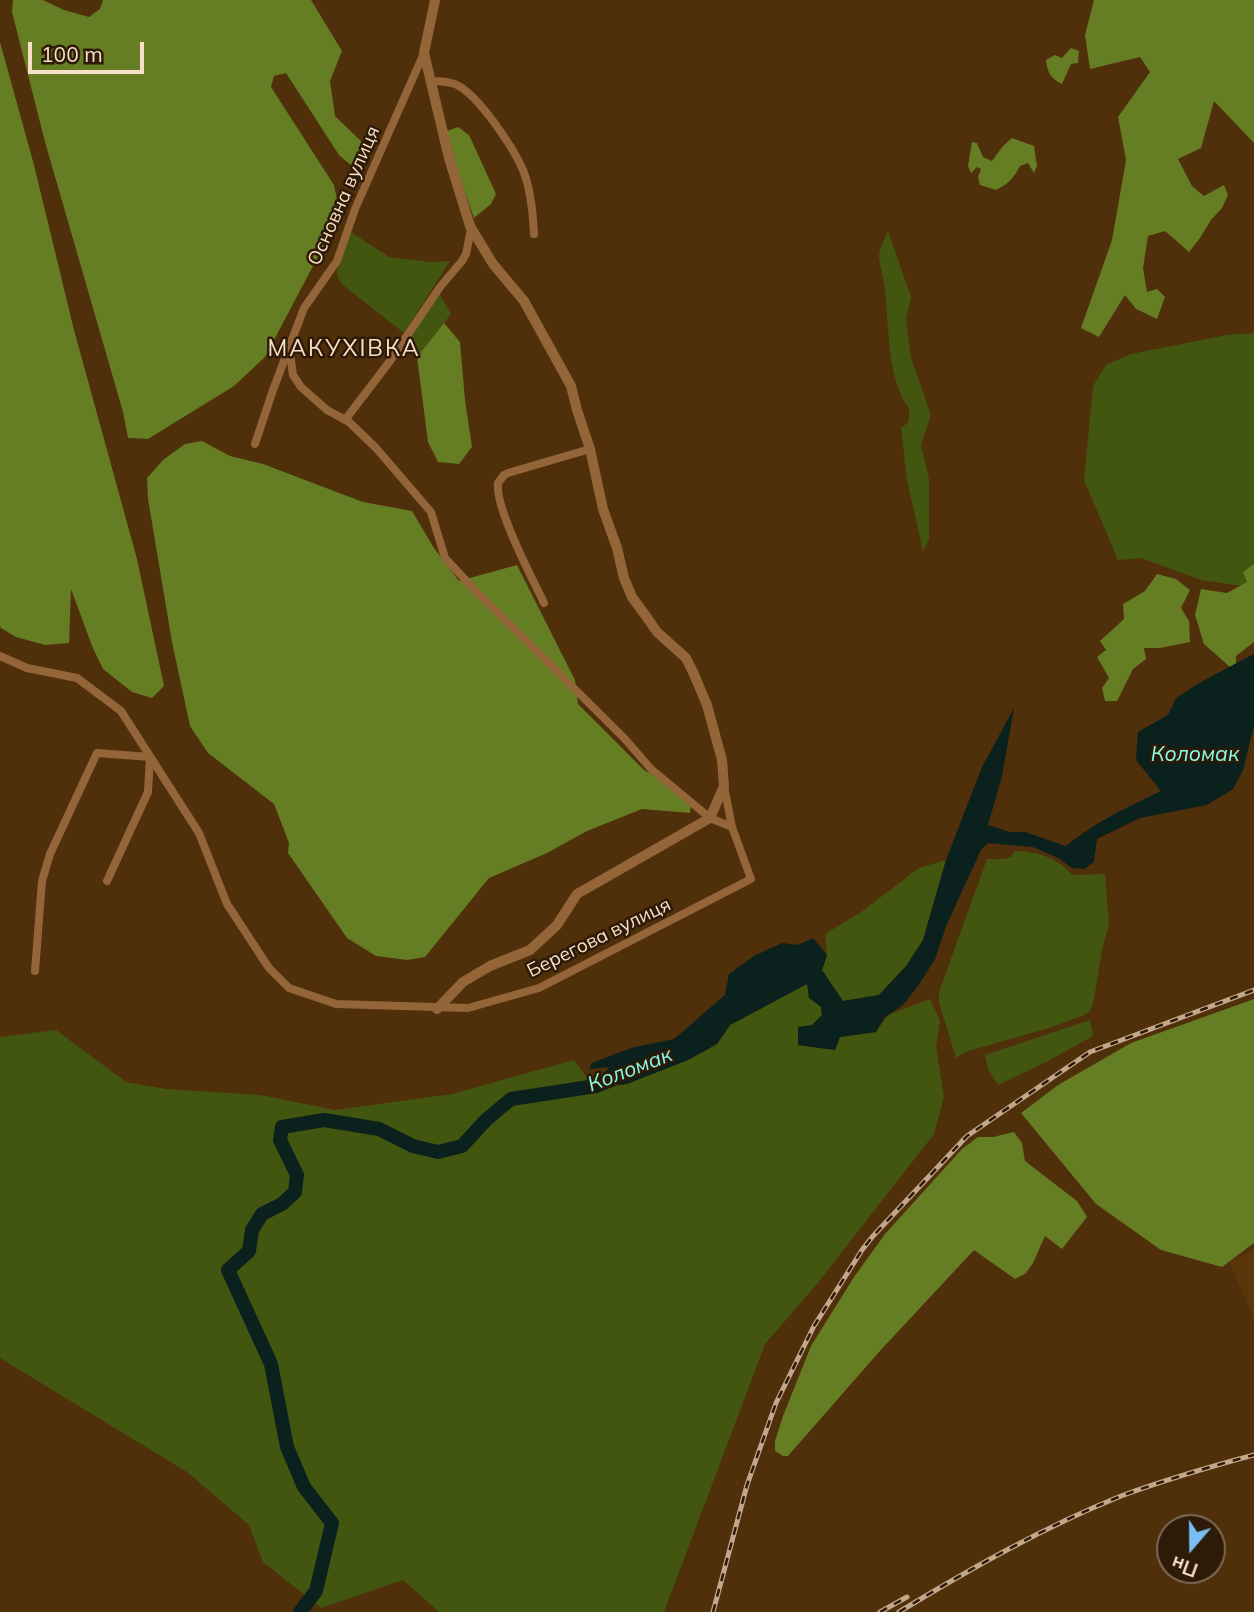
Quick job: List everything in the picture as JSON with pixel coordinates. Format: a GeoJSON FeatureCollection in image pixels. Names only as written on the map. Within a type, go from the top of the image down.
{"type":"FeatureCollection","features":[{"type":"Feature","properties":{"kind":"street"},"geometry":{"type":"LineString","coordinates":[[435,0],[424,53],[449,158],[471,228],[493,264],[524,301],[571,386],[590,449],[603,509],[632,597],[657,632],[686,658],[707,705],[722,760],[732,827]]}},
{"type":"Feature","properties":{"kind":"street","name":"Основна вулиця"},"geometry":{"type":"LineString","coordinates":[[255,444],[304,308],[337,261],[355,209],[424,53]]}},
{"type":"Feature","properties":{"kind":"street"},"geometry":{"type":"LineString","coordinates":[[430,81],[449,82],[465,90],[503,135],[522,168],[528,185],[534,234]]}},
{"type":"Feature","properties":{"kind":"street"},"geometry":{"type":"LineString","coordinates":[[345,420],[466,254],[471,228]]}},
{"type":"Feature","properties":{"kind":"street"},"geometry":{"type":"LineString","coordinates":[[289,347],[293,375],[301,387],[327,410],[345,420],[376,449],[430,512],[444,558],[625,739],[651,769],[710,818],[732,827]]}},
{"type":"Feature","properties":{"kind":"street"},"geometry":{"type":"LineString","coordinates":[[544,603],[510,529],[499,497],[498,483],[504,475],[590,449]]}},
{"type":"Feature","properties":{"kind":"street","name":"Берегова вулиця"},"geometry":{"type":"LineString","coordinates":[[0,656],[27,668],[77,678],[121,711],[198,833],[227,904],[269,968],[289,988],[336,1004],[468,1009],[539,988],[751,879],[732,827]]}},
{"type":"Feature","properties":{"kind":"street"},"geometry":{"type":"LineString","coordinates":[[35,971],[42,881],[50,854],[97,753],[150,757],[148,792],[107,881]]}},
{"type":"Feature","properties":{"kind":"street"},"geometry":{"type":"LineString","coordinates":[[437,1009],[463,982],[490,966],[530,950],[557,925],[577,894],[710,818],[724,786]]}},
{"type":"Feature","properties":{"kind":"shaded area"},"geometry":{"type":"Polygon","coordinates":[[[1254,1250],[1254,1320],[1229,1261],[1254,1250]]]}},
{"type":"Feature","properties":{"kind":"green space"},"geometry":{"type":"Polygon","coordinates":[[[13,0],[43,0],[64,10],[89,17],[100,9],[103,0],[311,0],[342,51],[330,81],[335,116],[365,145],[363,161],[352,166],[339,155],[286,73],[274,76],[271,87],[334,185],[339,209],[331,232],[265,357],[234,386],[148,439],[128,438],[123,412],[45,142],[12,12],[13,0]]]}},
{"type":"Feature","properties":{"kind":"green space"},"geometry":{"type":"Polygon","coordinates":[[[1094,0],[1254,0],[1254,143],[1214,101],[1201,148],[1178,159],[1192,186],[1204,196],[1224,185],[1228,195],[1222,208],[1189,252],[1165,231],[1148,236],[1143,268],[1147,292],[1157,289],[1165,297],[1157,319],[1136,309],[1125,295],[1099,337],[1081,328],[1112,240],[1126,160],[1118,117],[1150,72],[1140,57],[1090,69],[1085,35],[1094,0]]]}},
{"type":"Feature","properties":{"kind":"green space"},"geometry":{"type":"Polygon","coordinates":[[[0,42],[34,165],[74,330],[137,559],[164,686],[152,698],[132,692],[103,669],[71,589],[69,643],[45,645],[16,637],[0,626],[0,42]]]}},
{"type":"Feature","properties":{"kind":"green space"},"geometry":{"type":"Polygon","coordinates":[[[1071,48],[1079,51],[1078,63],[1071,64],[1062,84],[1050,75],[1046,60],[1055,55],[1062,58],[1071,48]]]}},
{"type":"Feature","properties":{"kind":"green space"},"geometry":{"type":"Polygon","coordinates":[[[458,127],[469,135],[496,194],[491,204],[474,218],[447,131],[458,127]]]}},
{"type":"Feature","properties":{"kind":"green space"},"geometry":{"type":"Polygon","coordinates":[[[1012,138],[1034,146],[1037,166],[1034,173],[1028,163],[1020,166],[1010,180],[996,190],[980,185],[978,177],[981,169],[977,167],[971,173],[968,166],[972,142],[977,143],[983,157],[992,161],[1012,138]]]}},
{"type":"Feature","properties":{"kind":"green space"},"geometry":{"type":"Polygon","coordinates":[[[888,231],[911,297],[906,319],[911,358],[931,415],[921,445],[929,480],[929,539],[923,551],[907,480],[901,428],[909,422],[909,408],[893,368],[879,257],[888,231]]]}},
{"type":"Feature","properties":{"kind":"green space"},"geometry":{"type":"Polygon","coordinates":[[[351,232],[389,257],[430,262],[450,261],[404,333],[344,286],[338,278],[337,271],[351,232]]]}},
{"type":"Feature","properties":{"kind":"green space"},"geometry":{"type":"Polygon","coordinates":[[[439,293],[451,314],[417,357],[408,339],[439,293]]]}},
{"type":"Feature","properties":{"kind":"green space"},"geometry":{"type":"Polygon","coordinates":[[[444,323],[460,342],[472,447],[459,464],[438,462],[428,442],[417,357],[444,323]]]}},
{"type":"Feature","properties":{"kind":"green space"},"geometry":{"type":"Polygon","coordinates":[[[1254,333],[1254,582],[1248,587],[1201,580],[1141,558],[1118,560],[1084,480],[1093,386],[1106,365],[1131,354],[1227,335],[1254,333]]]}},
{"type":"Feature","properties":{"kind":"green space"},"geometry":{"type":"Polygon","coordinates":[[[202,441],[230,456],[263,464],[363,502],[412,511],[434,548],[459,581],[517,565],[575,680],[578,704],[644,770],[692,798],[690,813],[642,809],[587,831],[547,853],[489,878],[425,957],[407,960],[376,956],[347,938],[288,853],[289,843],[274,804],[208,753],[190,726],[172,642],[148,499],[147,478],[163,460],[185,444],[202,441]]]}},
{"type":"Feature","properties":{"kind":"green space"},"geometry":{"type":"Polygon","coordinates":[[[1254,564],[1254,642],[1236,656],[1236,663],[1230,667],[1204,644],[1195,615],[1201,589],[1227,593],[1247,582],[1243,572],[1254,564]]]}},
{"type":"Feature","properties":{"kind":"green space"},"geometry":{"type":"Polygon","coordinates":[[[1157,574],[1176,579],[1190,590],[1181,608],[1189,621],[1190,642],[1144,648],[1146,659],[1133,669],[1117,701],[1105,701],[1102,688],[1109,678],[1097,657],[1106,650],[1100,641],[1124,619],[1123,604],[1145,591],[1157,574]]]}},
{"type":"Feature","properties":{"kind":"green space"},"geometry":{"type":"Polygon","coordinates":[[[1015,851],[1046,857],[1060,864],[1072,875],[1105,874],[1109,924],[1093,1004],[1090,1011],[1084,1015],[965,1052],[956,1058],[939,1002],[939,992],[987,859],[1011,857],[1015,851]]]}},
{"type":"Feature","properties":{"kind":"green space"},"geometry":{"type":"Polygon","coordinates":[[[946,860],[923,940],[906,966],[879,995],[843,1001],[822,970],[827,954],[825,934],[861,912],[919,868],[946,860]]]}},
{"type":"Feature","properties":{"kind":"green space"},"geometry":{"type":"Polygon","coordinates":[[[807,984],[821,1007],[822,1015],[798,1045],[835,1050],[839,1037],[876,1032],[888,1015],[930,999],[940,1021],[936,1047],[944,1097],[934,1134],[817,1284],[765,1344],[664,1612],[439,1612],[403,1580],[321,1608],[263,1562],[249,1525],[187,1472],[0,1358],[0,1037],[56,1030],[126,1082],[166,1089],[260,1095],[335,1110],[452,1094],[574,1060],[594,1087],[623,1085],[688,1060],[717,1044],[730,1025],[807,984]]]}},
{"type":"Feature","properties":{"kind":"green space"},"geometry":{"type":"Polygon","coordinates":[[[1254,999],[1254,1243],[1222,1267],[1161,1250],[1096,1204],[1021,1113],[1058,1085],[1131,1043],[1254,999]]]}},
{"type":"Feature","properties":{"kind":"green space"},"geometry":{"type":"Polygon","coordinates":[[[1090,1020],[1093,1036],[1048,1061],[998,1085],[988,1069],[985,1055],[1090,1020]]]}},
{"type":"Feature","properties":{"kind":"green space"},"geometry":{"type":"Polygon","coordinates":[[[1014,1132],[1022,1143],[1025,1161],[1077,1201],[1087,1217],[1062,1249],[1045,1236],[1033,1263],[1026,1273],[1015,1279],[974,1250],[879,1352],[788,1456],[775,1451],[775,1441],[783,1416],[811,1346],[854,1277],[885,1234],[962,1149],[978,1137],[1014,1132]]]}},
{"type":"Feature","properties":{"kind":"water","name":"Коломак"},"geometry":{"type":"Polygon","coordinates":[[[1254,654],[1254,726],[1243,770],[1233,789],[1207,805],[1140,818],[1097,839],[1094,862],[1084,869],[1072,868],[1058,858],[1033,847],[988,843],[981,850],[947,924],[935,959],[903,1005],[884,1018],[876,1032],[840,1037],[835,1050],[798,1045],[798,1027],[812,1025],[822,1015],[821,1007],[809,998],[807,984],[730,1025],[717,1044],[688,1060],[627,1084],[594,1087],[609,1067],[589,1069],[592,1063],[631,1048],[674,1039],[725,995],[729,974],[754,956],[782,943],[798,945],[813,938],[827,955],[822,970],[843,1001],[879,995],[906,966],[923,940],[946,860],[982,767],[1014,708],[1002,776],[988,825],[1010,832],[1025,832],[1066,846],[1100,822],[1161,791],[1136,760],[1138,732],[1168,715],[1176,698],[1254,654]]]}},
{"type":"Feature","properties":{"kind":"waterway","name":"Коломак"},"geometry":{"type":"LineString","coordinates":[[300,1612],[316,1591],[332,1523],[304,1487],[287,1447],[271,1364],[228,1270],[249,1251],[252,1230],[262,1214],[282,1204],[295,1192],[297,1175],[280,1140],[282,1127],[324,1120],[379,1129],[413,1146],[438,1152],[462,1146],[486,1120],[511,1099],[596,1086],[611,1080]]}},
{"type":"Feature","properties":{"kind":"railway"},"geometry":{"type":"LineString","coordinates":[[713,1612],[747,1485],[776,1403],[814,1326],[873,1236],[967,1136],[1090,1052],[1254,990]]}},
{"type":"Feature","properties":{"kind":"railway"},"geometry":{"type":"LineString","coordinates":[[899,1612],[1008,1550],[1092,1508],[1154,1485],[1254,1455]]}},
{"type":"Feature","properties":{"kind":"railway"},"geometry":{"type":"LineString","coordinates":[[880,1612],[907,1597]]}},
{"type":"Feature","properties":{"kind":"district","name":"МАКУХІВКА"},"geometry":{"type":"Point","coordinates":[344,349]}}]}
